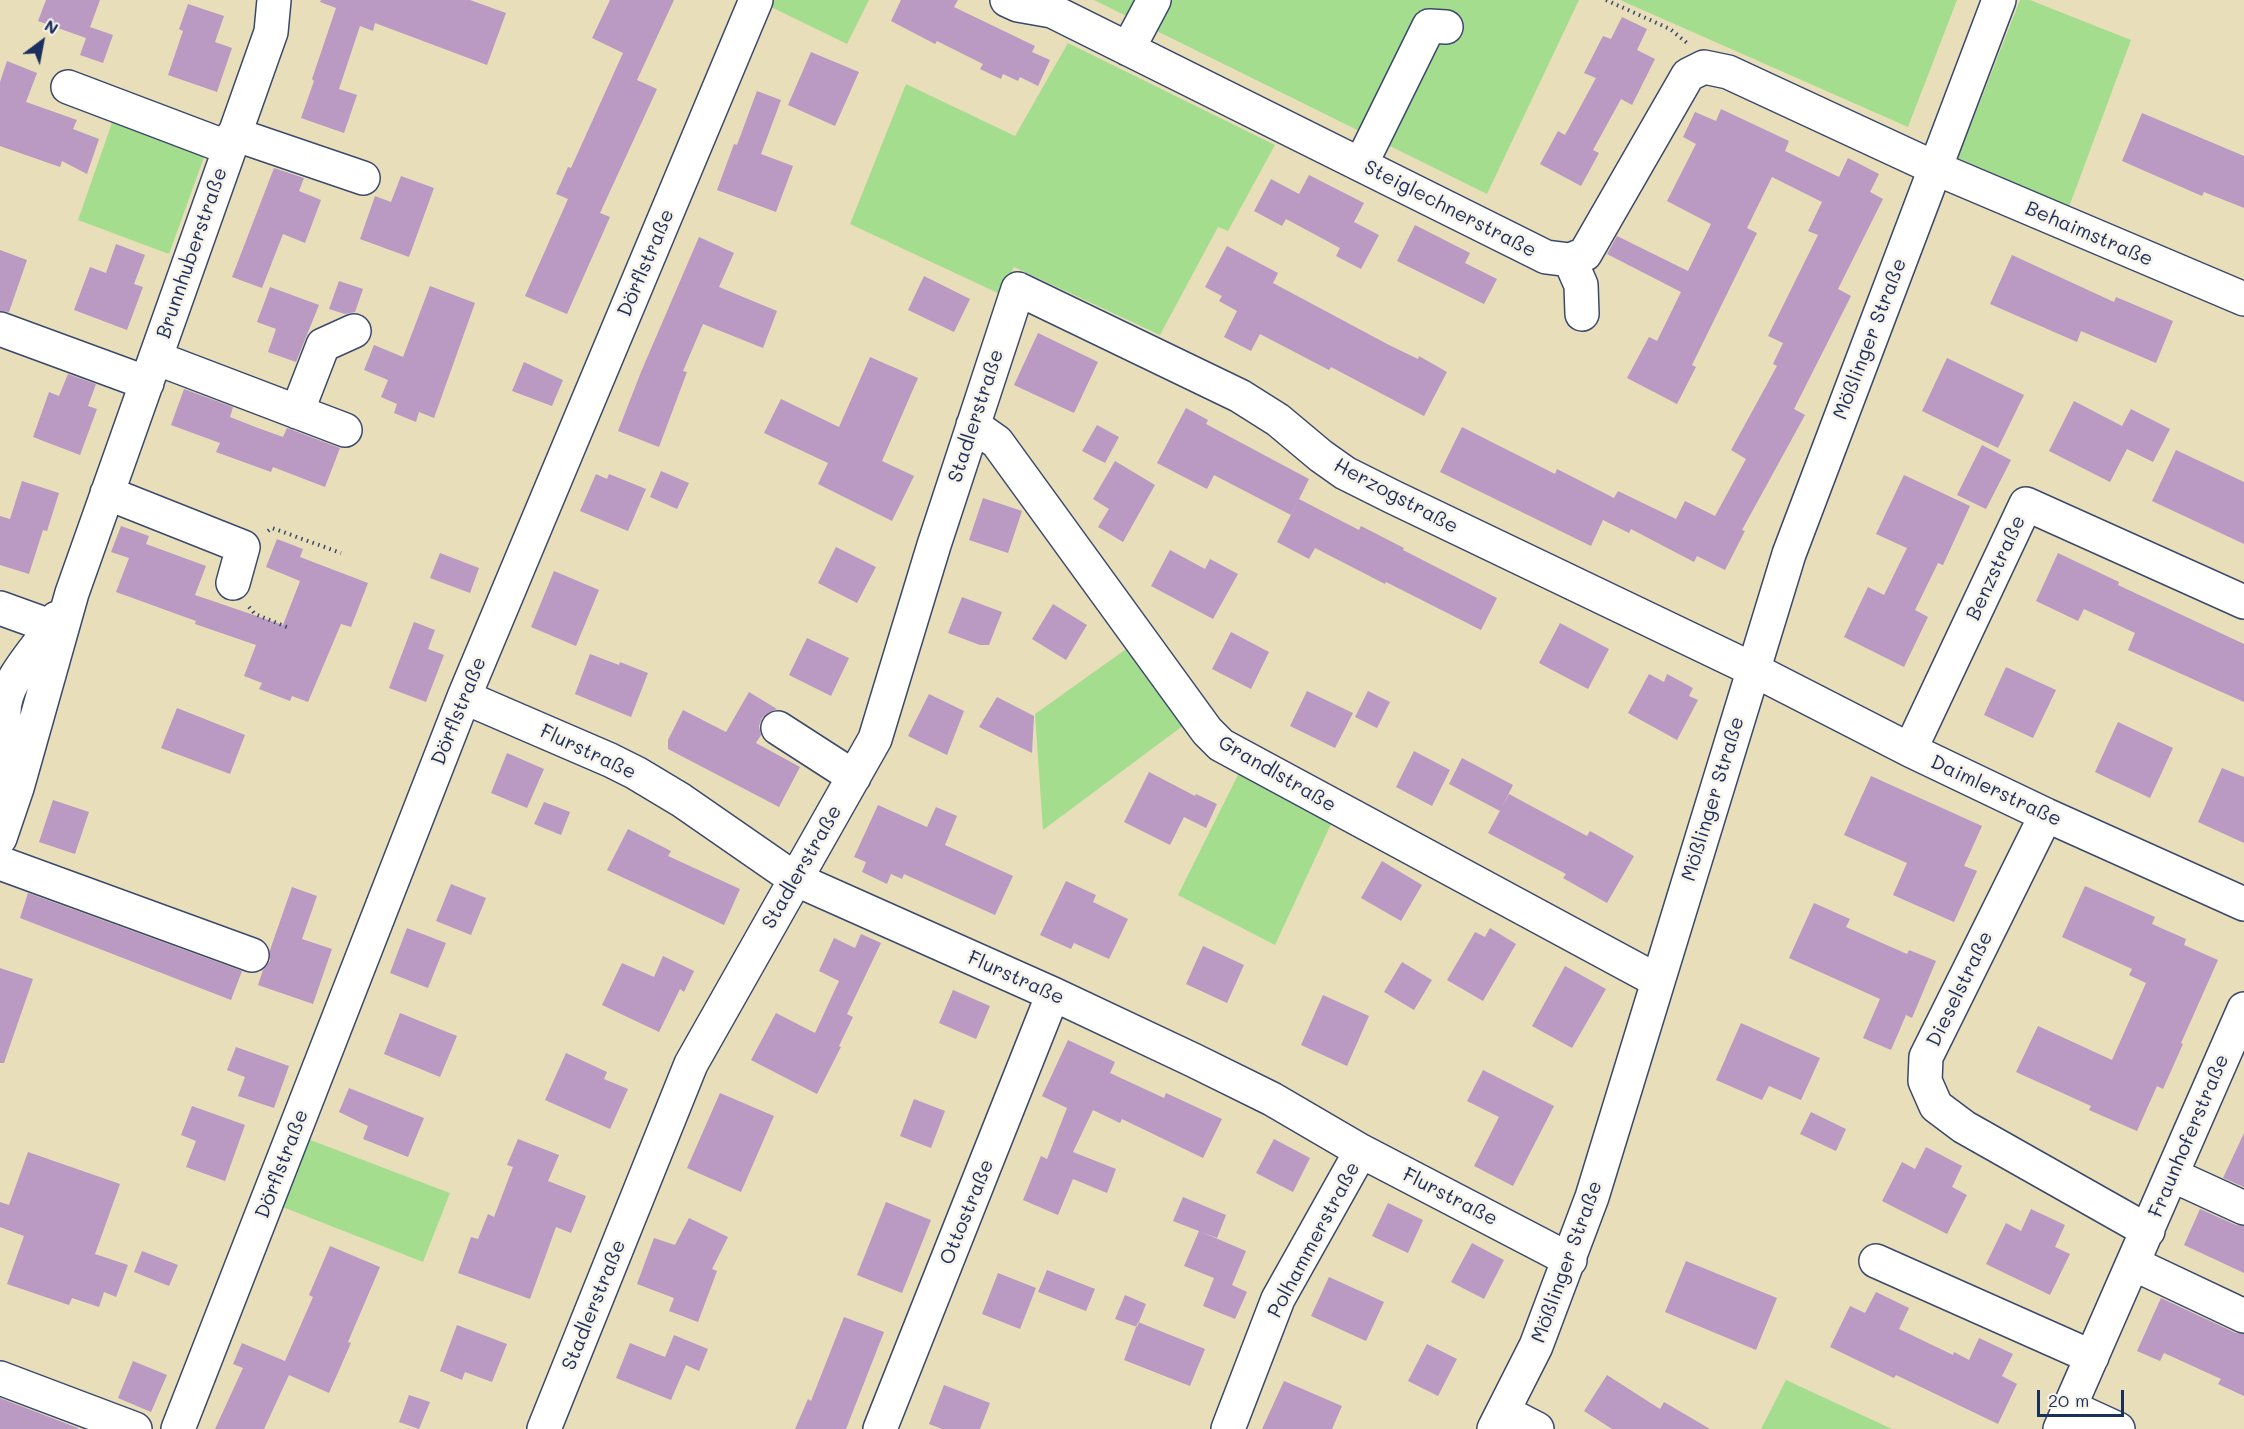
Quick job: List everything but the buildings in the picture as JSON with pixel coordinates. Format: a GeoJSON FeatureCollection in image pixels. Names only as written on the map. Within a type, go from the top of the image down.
{"type":"FeatureCollection","features":[{"type":"Feature","properties":{"kind":"street","name":"Brunnhuberstraße"},"geometry":{"type":"LineString","coordinates":[[0,838],[17,788],[57,629],[72,593],[271,32],[274,0]]}},
{"type":"Feature","properties":{"kind":"street","name":"Brunnhuberstraße"},"geometry":{"type":"LineString","coordinates":[[271,32],[295,0]]}},
{"type":"Feature","properties":{"kind":"street","name":"Dörflstraße"},"geometry":{"type":"LineString","coordinates":[[178,1429],[464,697],[756,0]]}},
{"type":"Feature","properties":{"kind":"street","name":"Steiglechnerstraße"},"geometry":{"type":"LineString","coordinates":[[1007,0],[1018,5],[1046,5],[1128,49],[1546,257],[1570,260]]}},
{"type":"Feature","properties":{"kind":"street"},"geometry":{"type":"LineString","coordinates":[[1128,49],[1154,0]]}},
{"type":"Feature","properties":{"kind":"street","name":"Mößlinger Straße"},"geometry":{"type":"LineString","coordinates":[[1499,1421],[1536,1346],[1592,1197],[1789,554],[1999,0]]}},
{"type":"Feature","properties":{"kind":"street"},"geometry":{"type":"LineString","coordinates":[[1361,164],[1429,26],[1446,27]]}},
{"type":"Feature","properties":{"kind":"street"},"geometry":{"type":"LineString","coordinates":[[1582,314],[1581,285],[1570,260],[1586,254],[1688,75],[1704,67],[1728,72],[1935,168]]}},
{"type":"Feature","properties":{"kind":"street","name":"Brunnhuberstraße"},"geometry":{"type":"LineString","coordinates":[[68,87],[231,141]]}},
{"type":"Feature","properties":{"kind":"street"},"geometry":{"type":"LineString","coordinates":[[231,141],[363,178]]}},
{"type":"Feature","properties":{"kind":"street","name":"Behaimstraße"},"geometry":{"type":"LineString","coordinates":[[1935,168],[2244,300]]}},
{"type":"Feature","properties":{"kind":"street","name":"Herzogstraße"},"geometry":{"type":"LineString","coordinates":[[1018,289],[1240,396],[1278,420],[1345,473],[1752,669]]}},
{"type":"Feature","properties":{"kind":"street","name":"Stadlerstraße"},"geometry":{"type":"LineString","coordinates":[[544,1429],[692,1064],[875,740],[934,545],[1018,289]]}},
{"type":"Feature","properties":{"kind":"street","name":"Brunnhuberstraße"},"geometry":{"type":"LineString","coordinates":[[0,329],[297,412],[345,430]]}},
{"type":"Feature","properties":{"kind":"street"},"geometry":{"type":"LineString","coordinates":[[297,412],[323,345],[354,331]]}},
{"type":"Feature","properties":{"kind":"street","name":"Grandlstraße"},"geometry":{"type":"LineString","coordinates":[[973,425],[997,442],[1207,731],[1221,745],[1658,981]]}},
{"type":"Feature","properties":{"kind":"street"},"geometry":{"type":"LineString","coordinates":[[107,493],[243,547],[233,583]]}},
{"type":"Feature","properties":{"kind":"street","name":"Benzstraße"},"geometry":{"type":"LineString","coordinates":[[1910,750],[2026,504],[2244,602]]}},
{"type":"Feature","properties":{"kind":"street"},"geometry":{"type":"LineString","coordinates":[[0,608],[57,629]]}},
{"type":"Feature","properties":{"kind":"street","name":"Brunnhuberstraße"},"geometry":{"type":"LineString","coordinates":[[17,788],[6,741],[2,711],[9,690],[29,657],[57,629]]}},
{"type":"Feature","properties":{"kind":"street","name":"Daimlerstraße"},"geometry":{"type":"LineString","coordinates":[[1752,669],[1910,750],[2046,815],[2244,904]]}},
{"type":"Feature","properties":{"kind":"street","name":"Flurstraße"},"geometry":{"type":"LineString","coordinates":[[464,697],[636,773],[681,800],[795,879],[1053,994],[1193,1060],[1272,1099],[1360,1151],[1570,1260]]}},
{"type":"Feature","properties":{"kind":"street"},"geometry":{"type":"LineString","coordinates":[[778,728],[854,777]]}},
{"type":"Feature","properties":{"kind":"street","name":"Dieselstraße"},"geometry":{"type":"LineString","coordinates":[[2046,815],[1926,1057],[1925,1081],[1936,1106],[1964,1127],[2148,1231]]}},
{"type":"Feature","properties":{"kind":"street"},"geometry":{"type":"LineString","coordinates":[[0,863],[252,955]]}},
{"type":"Feature","properties":{"kind":"street","name":"Ottostraße"},"geometry":{"type":"LineString","coordinates":[[880,1429],[1053,994]]}},
{"type":"Feature","properties":{"kind":"street","name":"Fraunhoferstraße"},"geometry":{"type":"LineString","coordinates":[[2118,1429],[2065,1418],[2244,1009]]}},
{"type":"Feature","properties":{"kind":"street","name":"Polhammerstraße"},"geometry":{"type":"LineString","coordinates":[[1228,1429],[1278,1299],[1360,1151]]}},
{"type":"Feature","properties":{"kind":"street"},"geometry":{"type":"LineString","coordinates":[[2172,1175],[2244,1208]]}},
{"type":"Feature","properties":{"kind":"street"},"geometry":{"type":"LineString","coordinates":[[1876,1261],[2092,1357]]}},
{"type":"Feature","properties":{"kind":"street"},"geometry":{"type":"LineString","coordinates":[[2134,1263],[2244,1316]]}},
{"type":"Feature","properties":{"kind":"street"},"geometry":{"type":"LineString","coordinates":[[0,1378],[135,1429]]}},
{"type":"Feature","properties":{"kind":"street"},"geometry":{"type":"LineString","coordinates":[[1499,1421],[1537,1429]]}},
{"type":"Feature","properties":{"kind":"path"},"geometry":{"type":"LineString","coordinates":[[1606,0],[1670,29],[1692,46],[1704,67]]}},
{"type":"Feature","properties":{"kind":"path"},"geometry":{"type":"LineString","coordinates":[[243,547],[272,528],[340,553]]}},
{"type":"Feature","properties":{"kind":"path"},"geometry":{"type":"LineString","coordinates":[[233,583],[238,594],[255,614],[290,628]]}},
{"type":"Feature","properties":{"kind":"green space"},"geometry":{"type":"Polygon","coordinates":[[[767,0],[869,0],[847,44],[765,4],[767,0]]]}},
{"type":"Feature","properties":{"kind":"green space"},"geometry":{"type":"Polygon","coordinates":[[[1094,0],[1579,0],[1487,194],[1094,0]]]}},
{"type":"Feature","properties":{"kind":"green space"},"geometry":{"type":"Polygon","coordinates":[[[1620,0],[1957,0],[1908,127],[1620,0]]]}},
{"type":"Feature","properties":{"kind":"green space"},"geometry":{"type":"Polygon","coordinates":[[[2020,0],[2030,0],[2131,40],[2069,207],[1958,158],[2020,0]]]}},
{"type":"Feature","properties":{"kind":"green space"},"geometry":{"type":"Polygon","coordinates":[[[1068,43],[1275,145],[1228,231],[1218,227],[1160,335],[1014,267],[1000,294],[850,224],[906,84],[1015,136],[1068,43]]]}},
{"type":"Feature","properties":{"kind":"green space"},"geometry":{"type":"Polygon","coordinates":[[[114,117],[207,149],[169,254],[78,220],[114,117]]]}},
{"type":"Feature","properties":{"kind":"green space"},"geometry":{"type":"Polygon","coordinates":[[[1129,647],[1184,725],[1043,830],[1035,714],[1129,647]]]}},
{"type":"Feature","properties":{"kind":"green space"},"geometry":{"type":"Polygon","coordinates":[[[1239,773],[1332,822],[1275,945],[1178,895],[1239,773]]]}},
{"type":"Feature","properties":{"kind":"green space"},"geometry":{"type":"Polygon","coordinates":[[[305,1138],[450,1193],[423,1262],[280,1206],[305,1138]]]}},
{"type":"Feature","properties":{"kind":"green space"},"geometry":{"type":"Polygon","coordinates":[[[1786,1380],[1892,1429],[1761,1429],[1786,1380]]]}}]}
